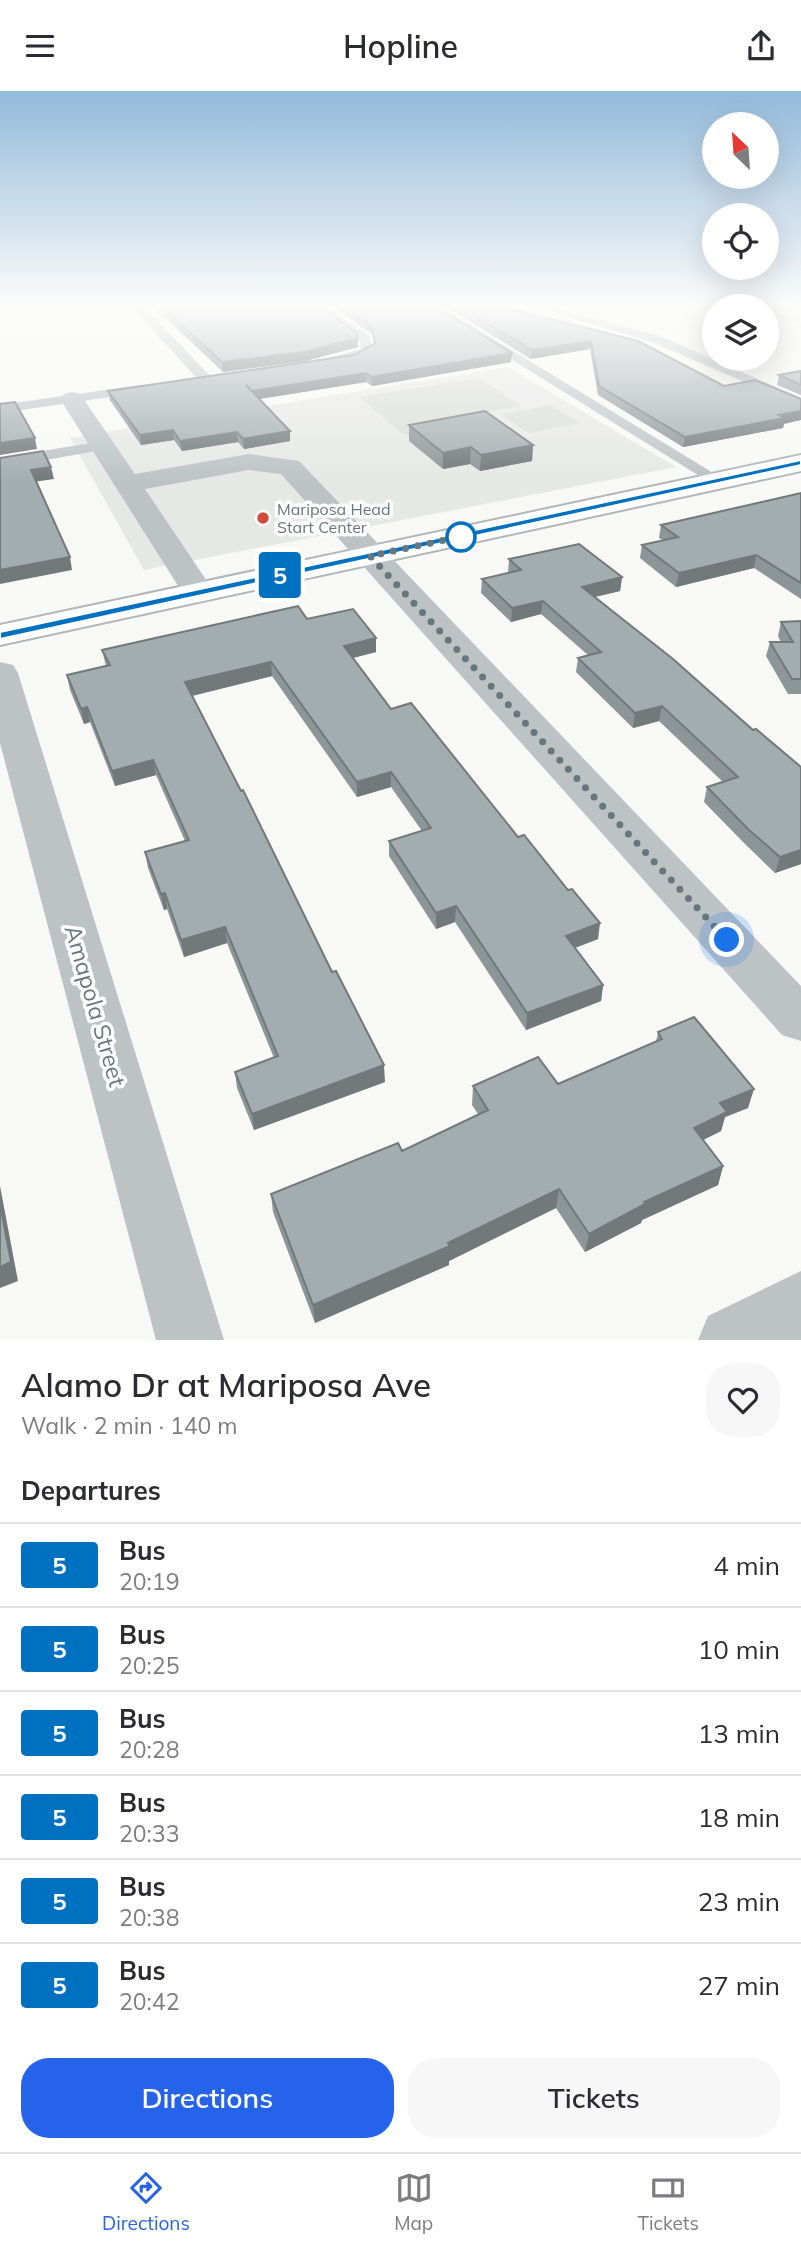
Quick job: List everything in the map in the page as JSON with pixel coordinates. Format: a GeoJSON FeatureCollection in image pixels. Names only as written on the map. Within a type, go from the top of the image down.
{"type":"FeatureCollection","features":[{"type":"Feature","properties":{"kind":"main road"},"geometry":{"type":"LineString","coordinates":[[0,635],[801,463]]}},
{"type":"Feature","properties":{"kind":"street"},"geometry":{"type":"LineString","coordinates":[[72,399],[199,593]]}},
{"type":"Feature","properties":{"kind":"street"},"geometry":{"type":"LineString","coordinates":[[127,484],[250,461],[289,467],[801,1020]]}},
{"type":"Feature","properties":{"kind":"street","name":"Amapola Street"},"geometry":{"type":"LineString","coordinates":[[0,673],[190,1340]]}},
{"type":"Feature","properties":{"kind":"street"},"geometry":{"type":"LineString","coordinates":[[732,1340],[801,1304]]}},
{"type":"Feature","properties":{"kind":"lane"},"geometry":{"type":"LineString","coordinates":[[192,365],[206,380]]}},
{"type":"Feature","properties":{"kind":"lane"},"geometry":{"type":"LineString","coordinates":[[529,365],[720,482]]}},
{"type":"Feature","properties":{"kind":"lane"},"geometry":{"type":"LineString","coordinates":[[716,365],[801,403]]}},
{"type":"Feature","properties":{"kind":"lane"},"geometry":{"type":"LineString","coordinates":[[0,409],[152,387]]}},
{"type":"Feature","properties":{"kind":"lane"},"geometry":{"type":"LineString","coordinates":[[0,463],[103,446]]}},
{"type":"Feature","properties":{"kind":"shaded area","name":"Mariposa Head Start Center"},"geometry":{"type":"Polygon","coordinates":[[[508,367],[676,467],[144,570],[70,438],[508,367]]]}},
{"type":"Feature","properties":{"kind":"shaded area"},"geometry":{"type":"Polygon","coordinates":[[[479,378],[521,406],[470,415],[432,429],[404,435],[359,397],[479,378]]]}},
{"type":"Feature","properties":{"kind":"shaded area"},"geometry":{"type":"Polygon","coordinates":[[[551,405],[580,423],[528,433],[501,414],[551,405]]]}},
{"type":"Feature","properties":{"kind":"building"},"geometry":{"type":"Polygon","coordinates":[[[284,365],[440,365],[371,377],[366,373],[252,391],[246,385],[290,431],[243,439],[237,432],[180,441],[173,430],[140,435],[108,391],[284,365]]]}},
{"type":"Feature","properties":{"kind":"building"},"geometry":{"type":"Polygon","coordinates":[[[595,365],[684,365],[724,386],[755,380],[801,399],[801,411],[779,415],[785,418],[685,437],[599,386],[595,365]]]}},
{"type":"Feature","properties":{"kind":"building"},"geometry":{"type":"Polygon","coordinates":[[[801,371],[801,385],[779,375],[801,371]]]}},
{"type":"Feature","properties":{"kind":"building"},"geometry":{"type":"Polygon","coordinates":[[[15,402],[35,438],[0,443],[0,404],[15,402]]]}},
{"type":"Feature","properties":{"kind":"building"},"geometry":{"type":"Polygon","coordinates":[[[485,411],[533,445],[481,455],[471,447],[443,453],[409,425],[485,411]]]}},
{"type":"Feature","properties":{"kind":"building"},"geometry":{"type":"Polygon","coordinates":[[[43,451],[51,467],[31,470],[70,557],[0,570],[0,458],[43,451]]]}},
{"type":"Feature","properties":{"kind":"building"},"geometry":{"type":"Polygon","coordinates":[[[801,493],[801,583],[756,555],[679,573],[642,545],[678,537],[661,525],[801,493]]]}},
{"type":"Feature","properties":{"kind":"building"},"geometry":{"type":"Polygon","coordinates":[[[579,544],[622,577],[582,587],[673,659],[753,730],[756,729],[801,767],[801,850],[780,857],[748,829],[707,787],[738,777],[662,706],[635,713],[578,658],[601,652],[543,601],[512,608],[482,579],[521,570],[509,559],[579,544]]]}},
{"type":"Feature","properties":{"kind":"building"},"geometry":{"type":"Polygon","coordinates":[[[298,606],[307,619],[353,609],[376,638],[344,646],[391,709],[411,703],[518,837],[524,835],[568,890],[572,889],[600,923],[566,936],[603,985],[527,1013],[456,906],[436,913],[389,841],[431,828],[391,772],[357,782],[271,662],[185,682],[241,791],[243,790],[332,972],[336,971],[384,1065],[252,1114],[235,1072],[278,1056],[225,927],[181,940],[165,893],[161,894],[145,852],[189,840],[153,760],[112,771],[87,707],[81,709],[67,675],[110,665],[102,650],[298,606]]]}},
{"type":"Feature","properties":{"kind":"building"},"geometry":{"type":"Polygon","coordinates":[[[801,621],[801,679],[792,679],[770,642],[793,642],[781,622],[801,621]]]}},
{"type":"Feature","properties":{"kind":"building"},"geometry":{"type":"Polygon","coordinates":[[[694,1017],[754,1089],[720,1103],[727,1112],[694,1128],[723,1166],[644,1202],[645,1204],[589,1234],[559,1189],[448,1243],[450,1246],[313,1305],[271,1194],[398,1143],[402,1151],[488,1110],[473,1086],[538,1057],[558,1084],[662,1039],[658,1032],[694,1017]]]}},
{"type":"Feature","properties":{"kind":"building"},"geometry":{"type":"Polygon","coordinates":[[[0,1204],[11,1262],[0,1267],[0,1204]]]}},
{"type":"Feature","properties":{"kind":"bus line","name":"5"},"geometry":{"type":"LineString","coordinates":[[0,635],[801,463]]}},
{"type":"Feature","properties":{"kind":"place","name":"Mariposa Head Start Center"},"geometry":{"type":"Point","coordinates":[263,518]}},
{"type":"Feature","properties":{"kind":"route"},"geometry":{"type":"LineString","coordinates":[[461,537],[464,536],[370,556],[727,940]]}}]}
